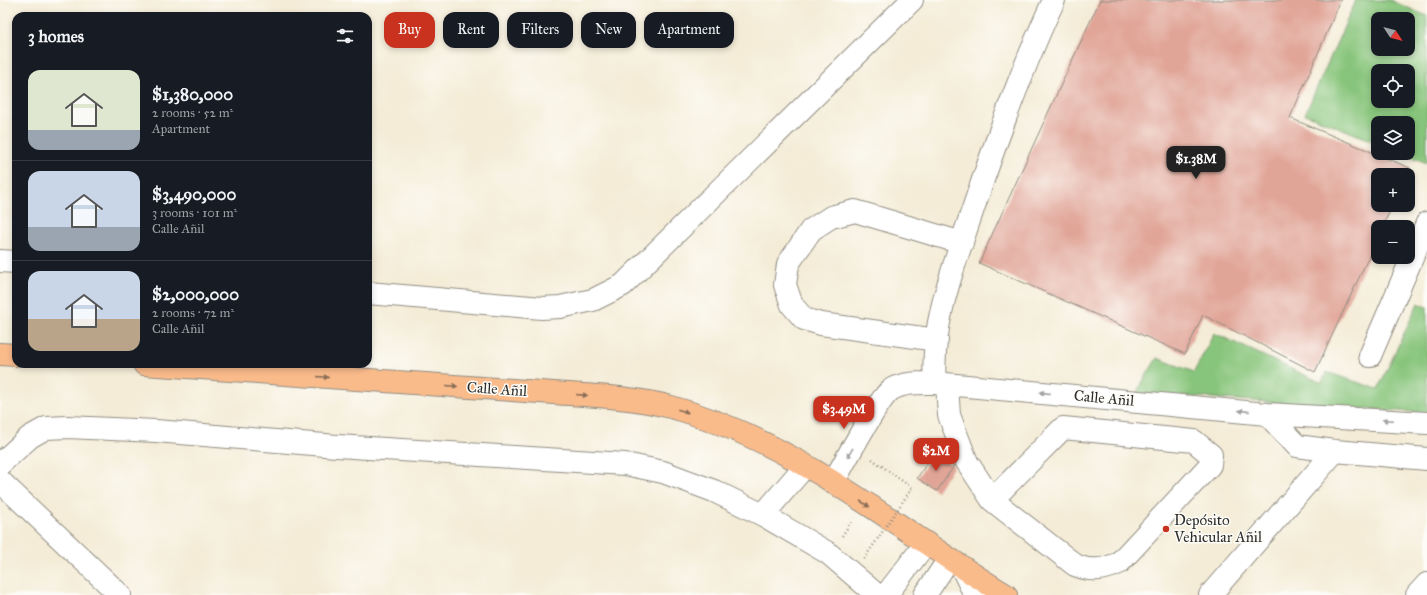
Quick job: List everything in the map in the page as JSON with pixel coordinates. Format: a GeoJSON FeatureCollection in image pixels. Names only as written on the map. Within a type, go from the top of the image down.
{"type":"FeatureCollection","features":[{"type":"Feature","properties":{"kind":"main road"},"geometry":{"type":"LineString","coordinates":[[0,354],[12,355]]}},
{"type":"Feature","properties":{"kind":"main road","name":"Calle Añil"},"geometry":{"type":"LineString","coordinates":[[201,368],[546,392],[645,402],[700,416],[743,432],[805,466],[926,543],[955,564],[1006,595]]}},
{"type":"Feature","properties":{"kind":"street"},"geometry":{"type":"LineString","coordinates":[[372,292],[542,308],[577,304],[609,293],[623,285],[912,0]]}},
{"type":"Feature","properties":{"kind":"street"},"geometry":{"type":"LineString","coordinates":[[992,500],[1063,428],[1194,441],[1211,455],[1210,465],[1119,563],[1108,568],[1086,570],[1075,565],[992,500],[967,462],[949,415],[941,383],[933,367],[947,289],[1001,126],[1039,31],[1054,0]]}},
{"type":"Feature","properties":{"kind":"street"},"geometry":{"type":"LineString","coordinates":[[937,340],[821,324],[804,319],[792,306],[785,285],[788,264],[811,230],[831,217],[855,211],[962,243]]}},
{"type":"Feature","properties":{"kind":"street"},"geometry":{"type":"LineString","coordinates":[[1370,356],[1419,262],[1427,223]]}},
{"type":"Feature","properties":{"kind":"street"},"geometry":{"type":"LineString","coordinates":[[0,261],[12,262]]}},
{"type":"Feature","properties":{"kind":"street","name":"Calle Añil"},"geometry":{"type":"LineString","coordinates":[[833,483],[885,395],[899,386],[916,383],[941,383],[1267,414],[1427,423]]}},
{"type":"Feature","properties":{"kind":"street"},"geometry":{"type":"LineString","coordinates":[[1267,414],[1297,446],[1427,459]]}},
{"type":"Feature","properties":{"kind":"street"},"geometry":{"type":"LineString","coordinates":[[0,464],[30,437],[46,428],[67,427],[156,431],[337,446],[625,464],[663,472],[714,491],[763,515],[828,553],[877,595]]}},
{"type":"Feature","properties":{"kind":"street"},"geometry":{"type":"LineString","coordinates":[[1210,595],[1336,451]]}},
{"type":"Feature","properties":{"kind":"street"},"geometry":{"type":"LineString","coordinates":[[763,515],[805,466]]}},
{"type":"Feature","properties":{"kind":"street"},"geometry":{"type":"LineString","coordinates":[[0,481],[120,595]]}},
{"type":"Feature","properties":{"kind":"street"},"geometry":{"type":"LineString","coordinates":[[886,595],[926,543]]}},
{"type":"Feature","properties":{"kind":"street"},"geometry":{"type":"LineString","coordinates":[[925,595],[955,564],[975,595]]}},
{"type":"Feature","properties":{"kind":"street"},"geometry":{"type":"LineString","coordinates":[[1417,595],[1427,584]]}},
{"type":"Feature","properties":{"kind":"path"},"geometry":{"type":"LineString","coordinates":[[864,559],[912,488],[874,460]]}},
{"type":"Feature","properties":{"kind":"green space"},"geometry":{"type":"Polygon","coordinates":[[[1356,0],[1390,0],[1427,16],[1427,163],[1415,158],[1415,116],[1371,116],[1371,140],[1305,114],[1356,0]]]}},
{"type":"Feature","properties":{"kind":"green space"},"geometry":{"type":"Polygon","coordinates":[[[1418,303],[1427,307],[1427,413],[1136,393],[1157,358],[1194,372],[1214,333],[1322,383],[1326,372],[1378,389],[1418,303]]]}},
{"type":"Feature","properties":{"kind":"building"},"geometry":{"type":"Polygon","coordinates":[[[1100,0],[1341,0],[1290,118],[1371,152],[1371,160],[1391,160],[1410,168],[1371,168],[1371,212],[1390,212],[1386,220],[1371,220],[1371,252],[1315,372],[1203,315],[1185,354],[979,263],[1100,0]]]}},
{"type":"Feature","properties":{"kind":"building"},"geometry":{"type":"Polygon","coordinates":[[[934,453],[954,466],[937,491],[917,478],[934,453]]]}},
{"type":"Feature","properties":{"kind":"place","name":"Depósito Vehicular Añil"},"geometry":{"type":"Point","coordinates":[1166,529]}}]}
